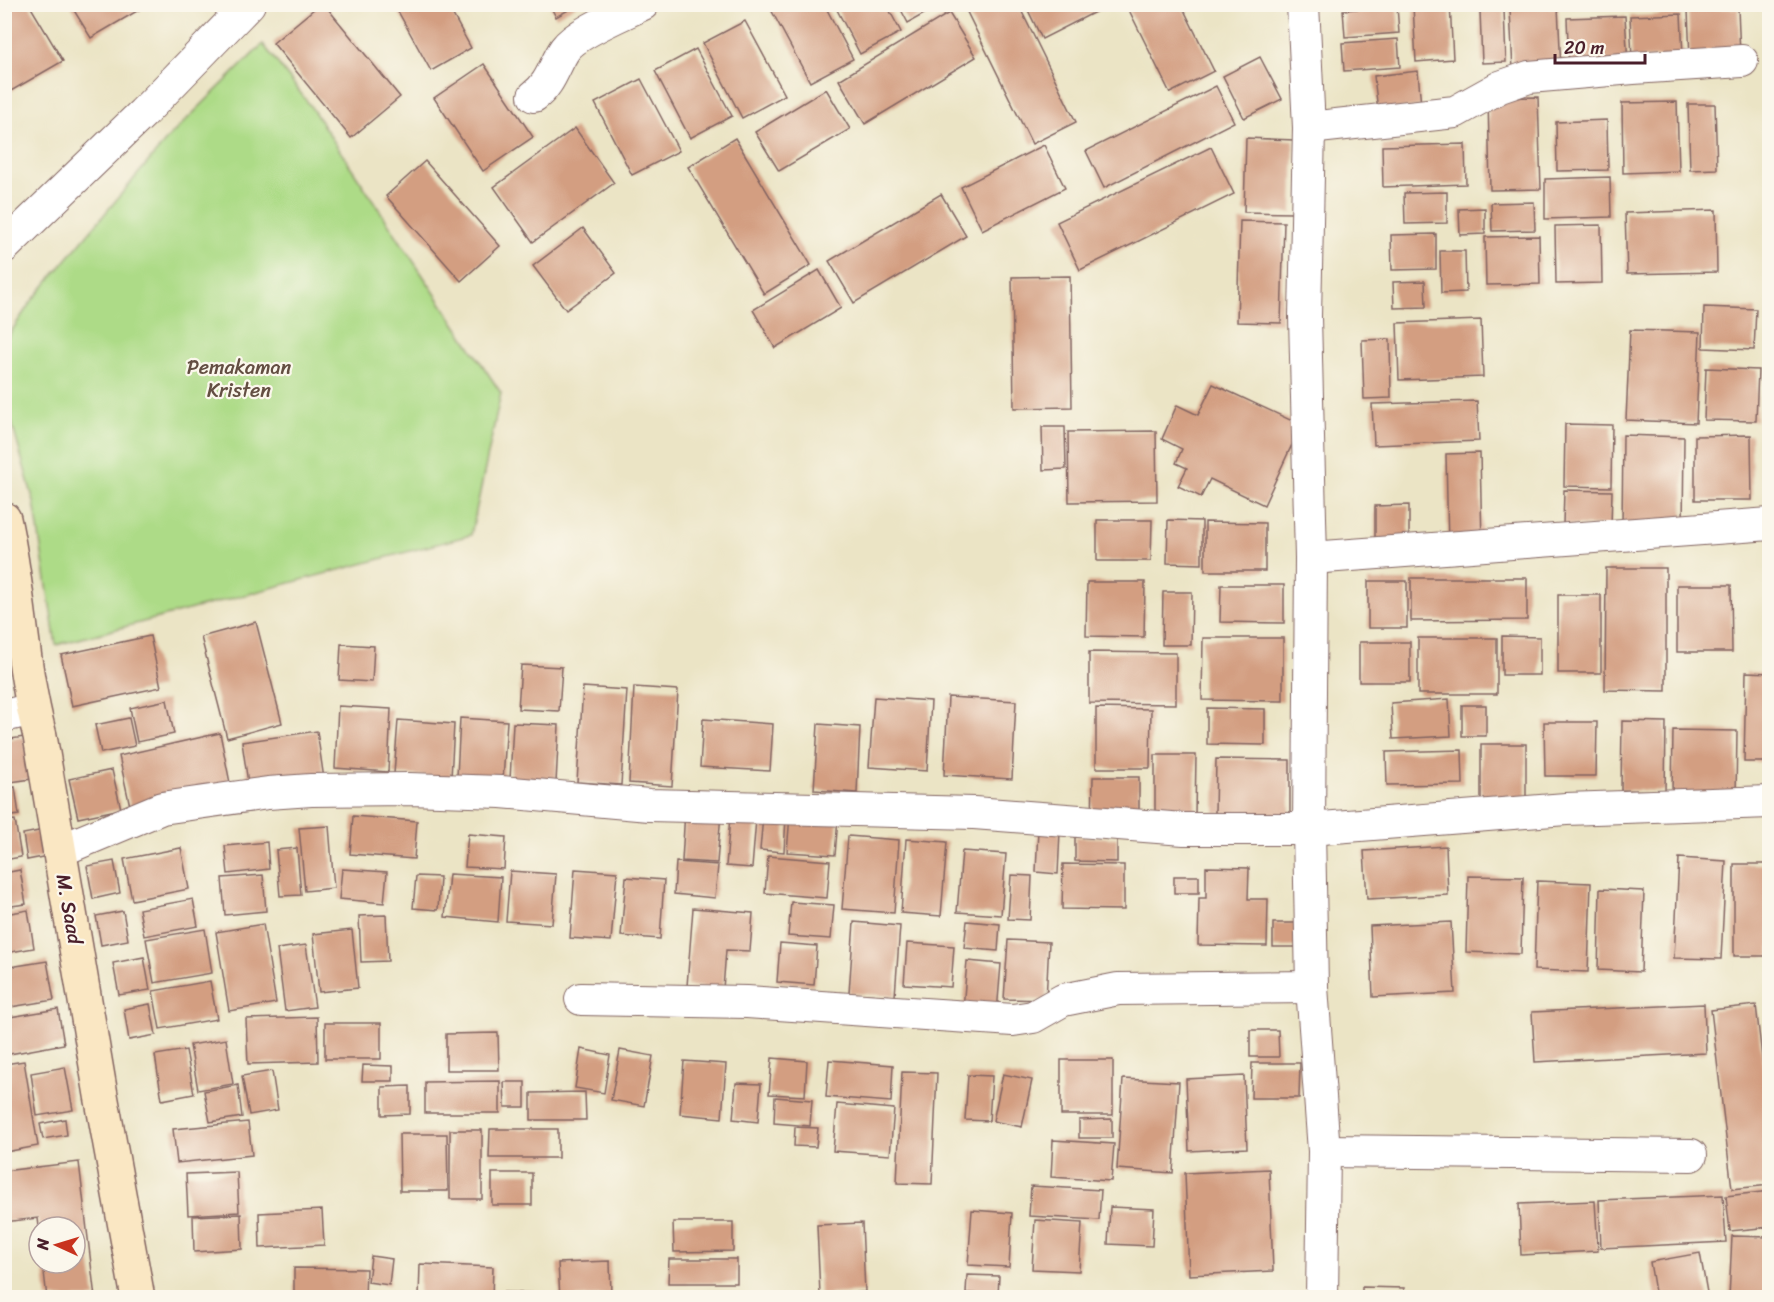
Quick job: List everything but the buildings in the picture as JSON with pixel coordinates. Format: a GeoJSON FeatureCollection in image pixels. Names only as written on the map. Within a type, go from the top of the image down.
{"type":"FeatureCollection","features":[{"type":"Feature","properties":{"kind":"street"},"geometry":{"type":"LineString","coordinates":[[4,247],[143,113],[249,4]]}},
{"type":"Feature","properties":{"kind":"street"},"geometry":{"type":"LineString","coordinates":[[534,96],[547,83],[565,49],[575,39],[643,4]]}},
{"type":"Feature","properties":{"kind":"street"},"geometry":{"type":"LineString","coordinates":[[1303,4],[1309,128],[1305,316],[1311,558],[1309,830],[1312,987],[1324,1151],[1322,1298]]}},
{"type":"Feature","properties":{"kind":"street"},"geometry":{"type":"LineString","coordinates":[[1309,128],[1455,112],[1500,87],[1529,77],[1742,61]]}},
{"type":"Feature","properties":{"kind":"street","name":"M. Saad"},"geometry":{"type":"LineString","coordinates":[[4,519],[11,549],[19,712],[40,736],[138,1298]]}},
{"type":"Feature","properties":{"kind":"street"},"geometry":{"type":"LineString","coordinates":[[1311,558],[1770,524]]}},
{"type":"Feature","properties":{"kind":"street"},"geometry":{"type":"LineString","coordinates":[[60,851],[162,808],[268,793],[339,789],[501,792],[649,805],[974,813],[1184,829],[1309,830],[1566,809],[1770,802]]}},
{"type":"Feature","properties":{"kind":"street"},"geometry":{"type":"LineString","coordinates":[[581,999],[747,1002],[1013,1020],[1033,1017],[1063,1000],[1118,989],[1312,987]]}},
{"type":"Feature","properties":{"kind":"street"},"geometry":{"type":"LineString","coordinates":[[1324,1151],[1691,1155]]}},
{"type":"Feature","properties":{"kind":"green space","name":"Pemakaman Kristen"},"geometry":{"type":"Polygon","coordinates":[[[263,44],[309,104],[501,393],[471,535],[56,645],[34,502],[5,399],[5,341],[30,303],[169,137],[263,44]]]}}]}
